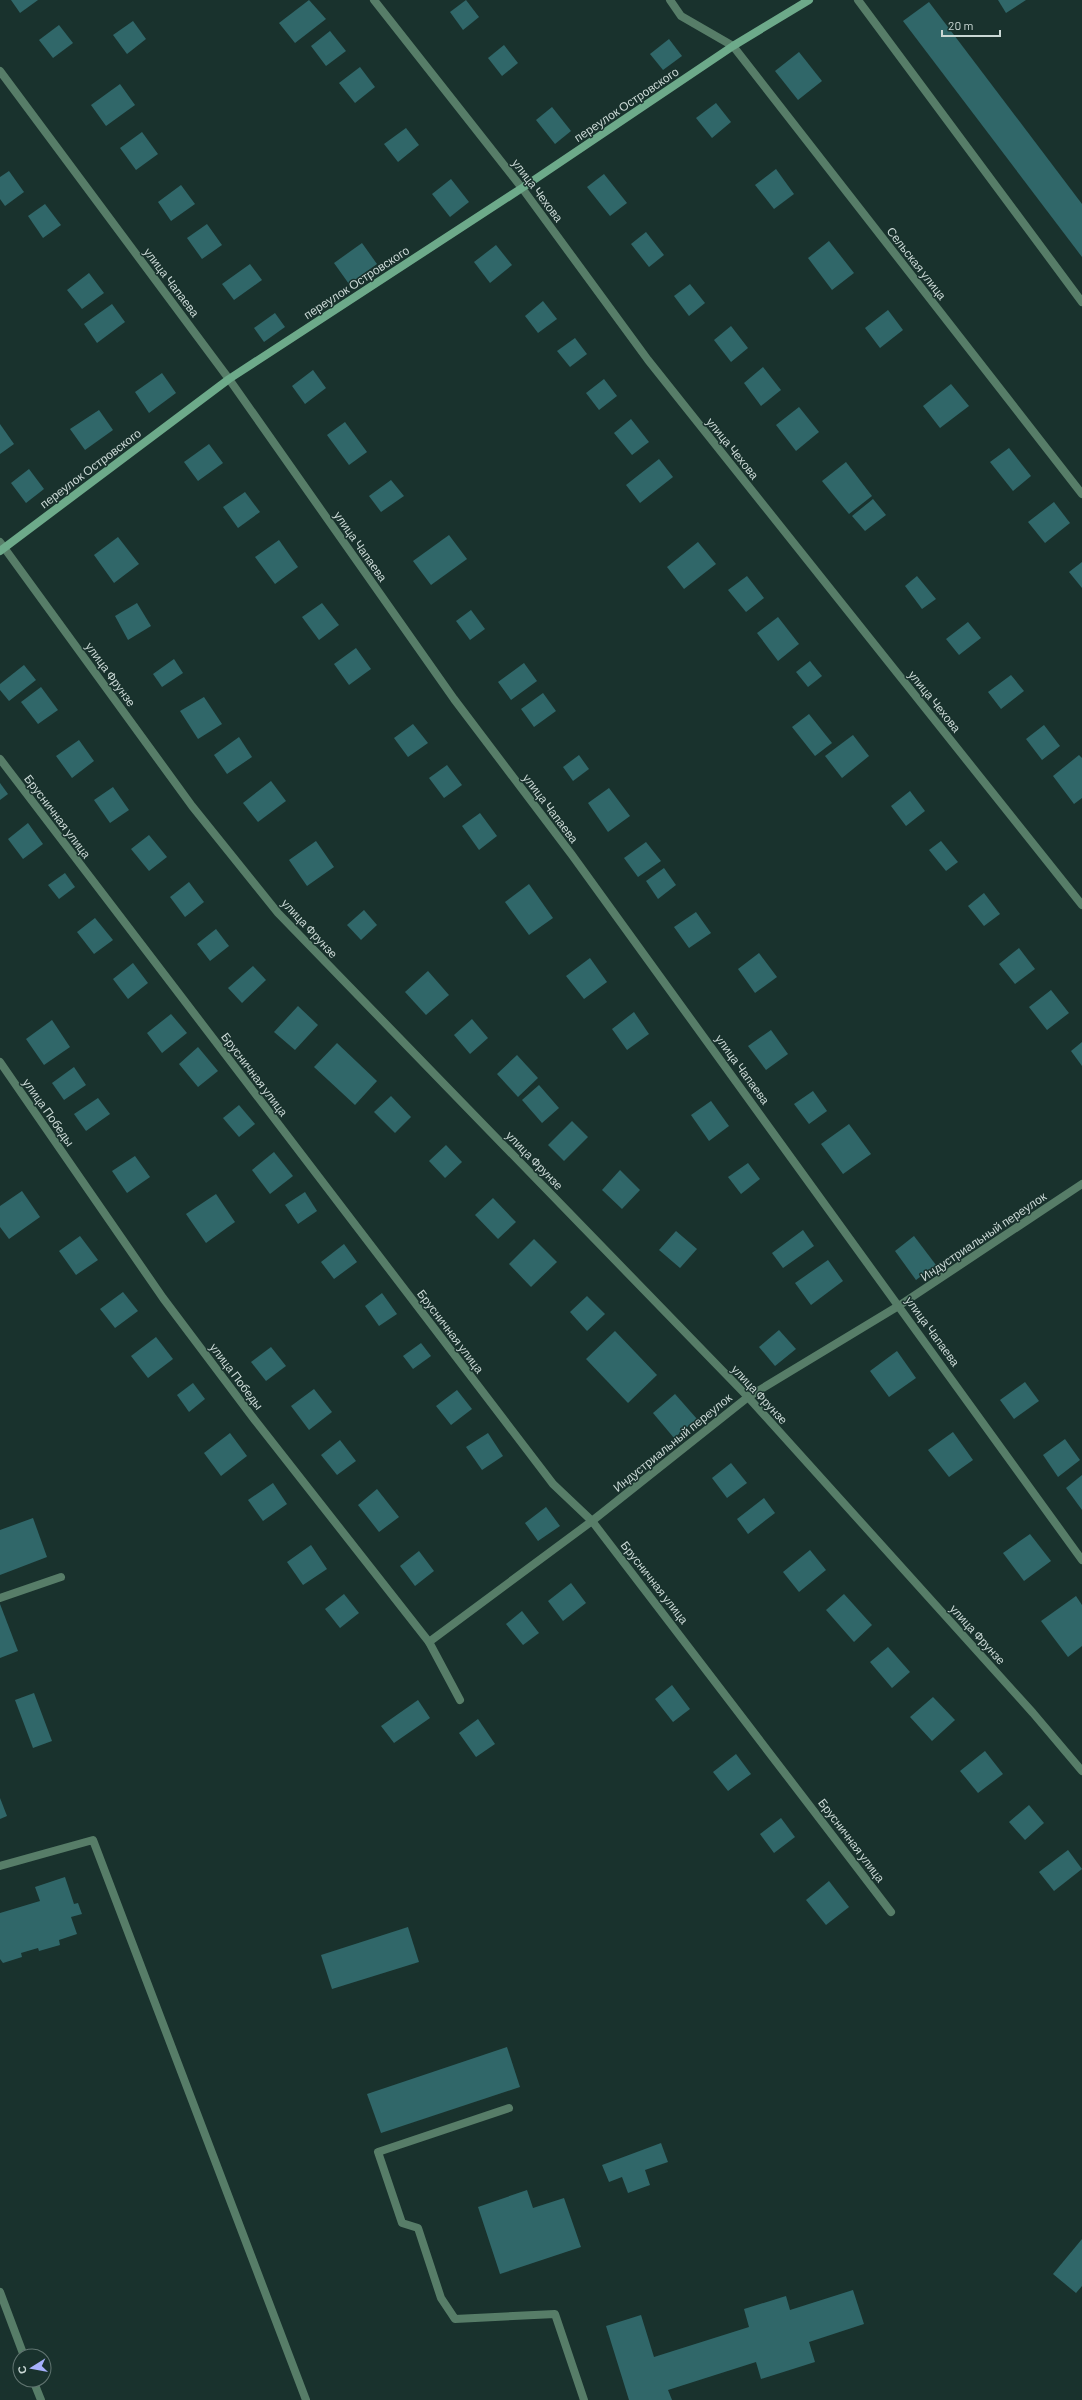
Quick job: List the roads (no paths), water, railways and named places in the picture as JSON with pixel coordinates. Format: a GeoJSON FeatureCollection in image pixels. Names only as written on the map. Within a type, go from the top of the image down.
{"type":"FeatureCollection","features":[{"type":"Feature","properties":{"kind":"street","name":"улица Чехова"},"geometry":{"type":"LineString","coordinates":[[374,0],[522,188],[648,360],[1082,905]]}},
{"type":"Feature","properties":{"kind":"street"},"geometry":{"type":"LineString","coordinates":[[670,0],[681,16],[733,46]]}},
{"type":"Feature","properties":{"kind":"street","name":"переулок Островского"},"geometry":{"type":"LineString","coordinates":[[1,547],[229,379],[522,188],[733,46],[809,0]]}},
{"type":"Feature","properties":{"kind":"street"},"geometry":{"type":"LineString","coordinates":[[858,0],[1082,302]]}},
{"type":"Feature","properties":{"kind":"street","name":"Сельская улица"},"geometry":{"type":"LineString","coordinates":[[733,46],[1082,494]]}},
{"type":"Feature","properties":{"kind":"street","name":"улица Чапаева"},"geometry":{"type":"LineString","coordinates":[[0,71],[229,379],[454,699],[572,855],[900,1306],[1082,1560]]}},
{"type":"Feature","properties":{"kind":"street","name":"улица Фрунзе"},"geometry":{"type":"LineString","coordinates":[[1,547],[192,806],[278,913],[748,1397],[1023,1702],[1082,1771]]}},
{"type":"Feature","properties":{"kind":"street","name":"Брусничная улица"},"geometry":{"type":"LineString","coordinates":[[0,759],[553,1484],[592,1521],[891,1912]]}},
{"type":"Feature","properties":{"kind":"street","name":"улица Победы"},"geometry":{"type":"LineString","coordinates":[[0,1062],[163,1298],[254,1419],[429,1642],[460,1700]]}},
{"type":"Feature","properties":{"kind":"street","name":"Индустриальный переулок"},"geometry":{"type":"LineString","coordinates":[[429,1642],[592,1521],[748,1397],[900,1306],[1082,1184]]}},
{"type":"Feature","properties":{"kind":"street"},"geometry":{"type":"LineString","coordinates":[[0,1598],[61,1577]]}},
{"type":"Feature","properties":{"kind":"street"},"geometry":{"type":"LineString","coordinates":[[0,1866],[93,1840],[306,2400]]}},
{"type":"Feature","properties":{"kind":"street"},"geometry":{"type":"LineString","coordinates":[[509,2108],[378,2152],[402,2224],[418,2228],[441,2298],[454,2319],[555,2314],[584,2400]]}},
{"type":"Feature","properties":{"kind":"street"},"geometry":{"type":"LineString","coordinates":[[0,2292],[21,2348]]}},
{"type":"Feature","properties":{"kind":"street"},"geometry":{"type":"LineString","coordinates":[[36,2388],[41,2400]]}}]}
